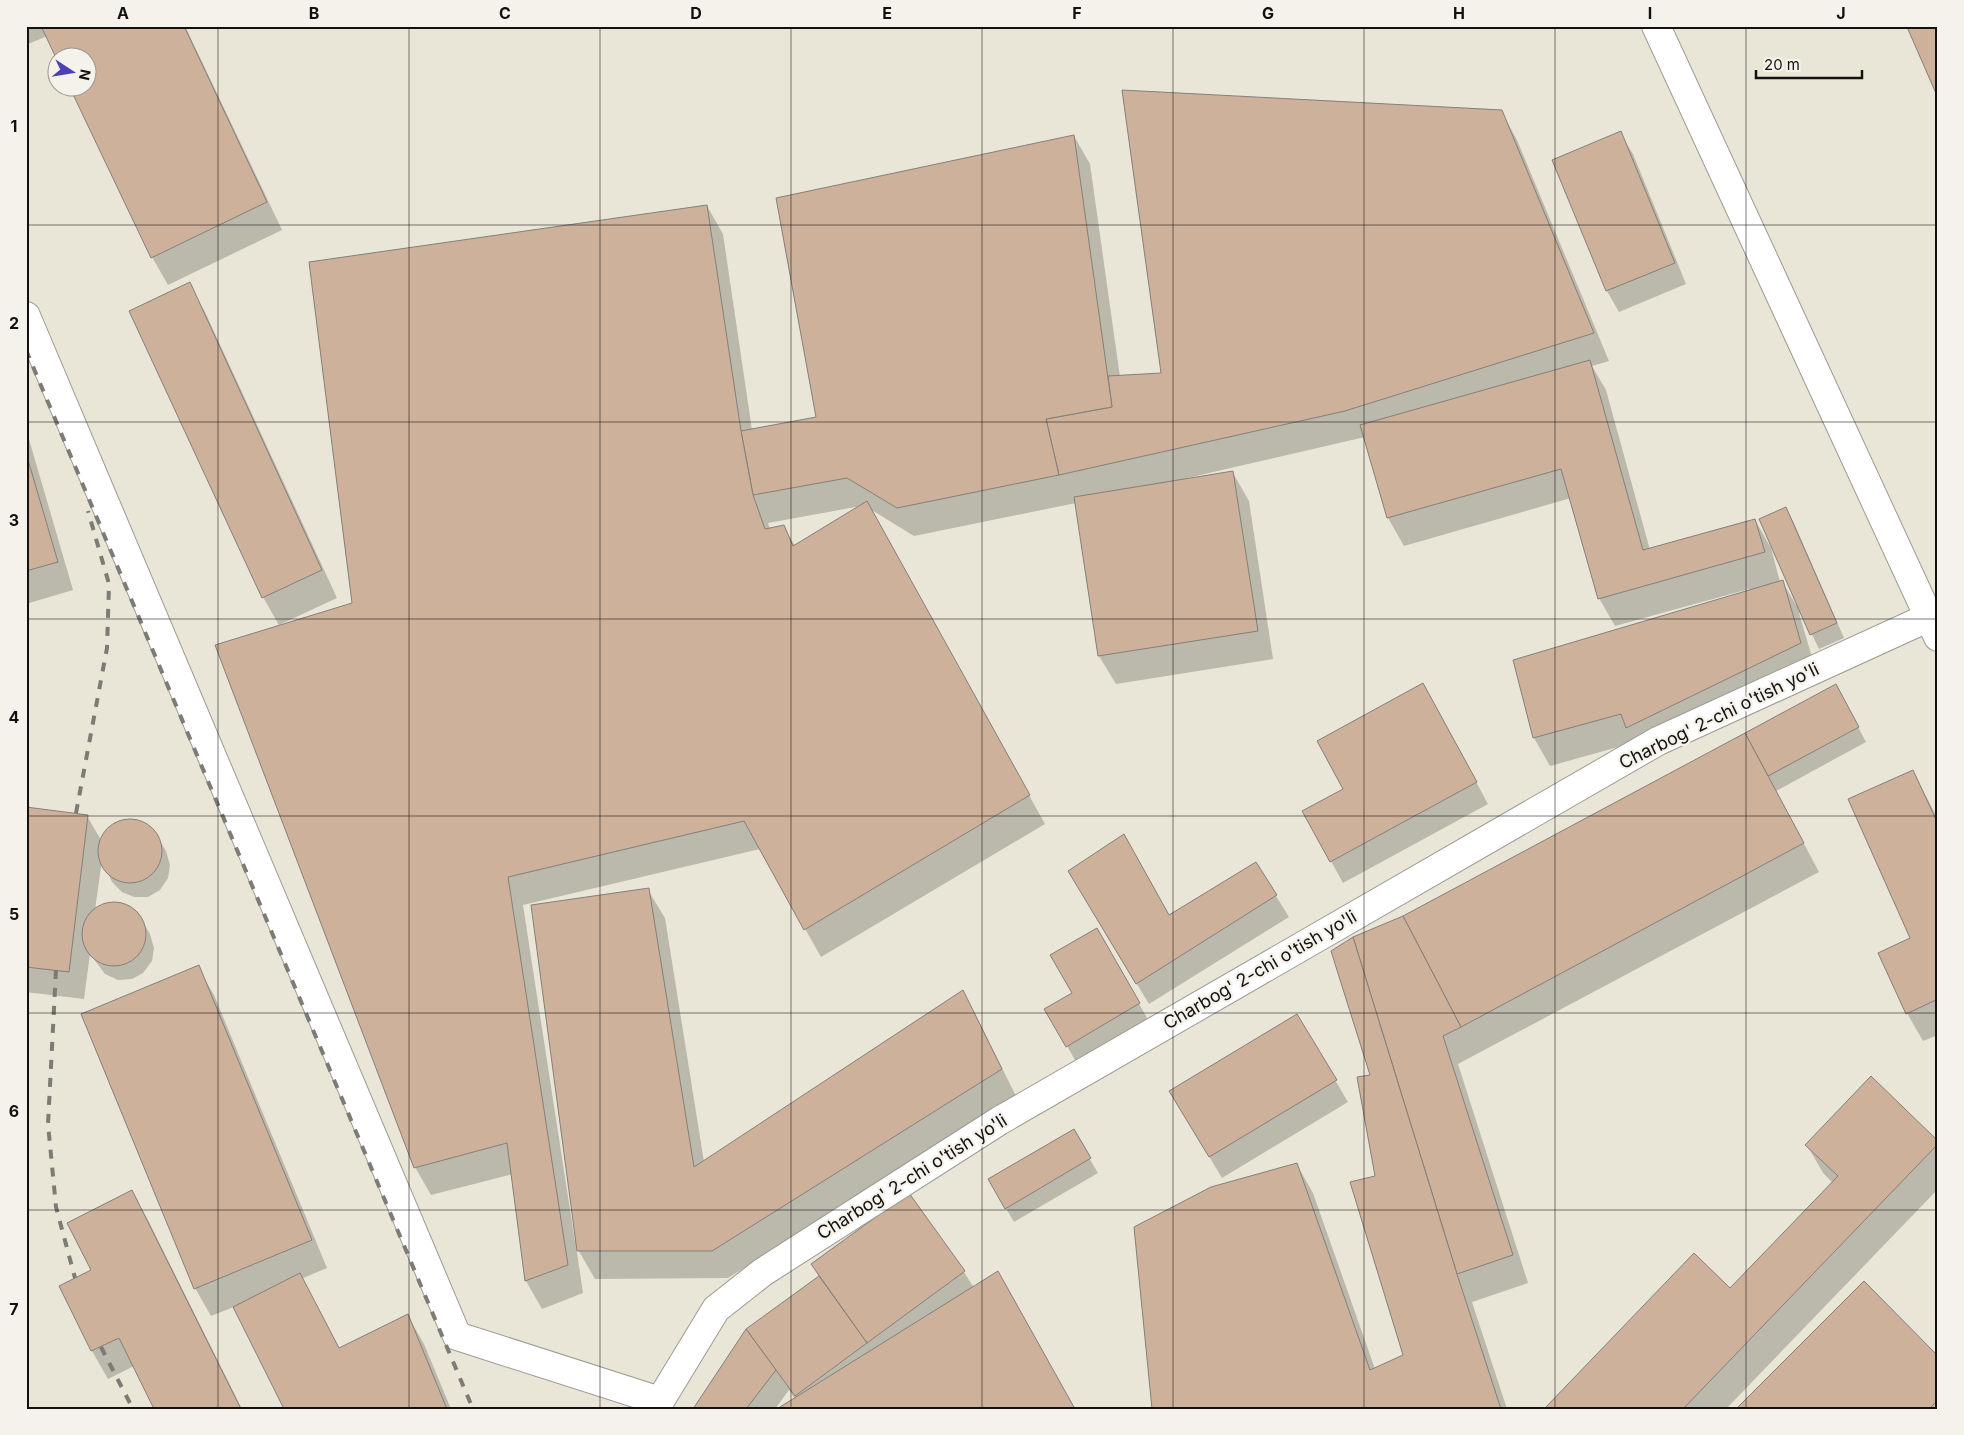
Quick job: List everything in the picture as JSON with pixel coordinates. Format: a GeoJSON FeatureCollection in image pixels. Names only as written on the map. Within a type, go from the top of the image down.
{"type":"FeatureCollection","features":[{"type":"Feature","properties":{"kind":"street"},"geometry":{"type":"LineString","coordinates":[[1656,26],[1935,622]]}},
{"type":"Feature","properties":{"kind":"street"},"geometry":{"type":"LineString","coordinates":[[26,316],[457,1336],[659,1405]]}},
{"type":"Feature","properties":{"kind":"street","name":"Charbog' 2-chi o'tish yo'li"},"geometry":{"type":"LineString","coordinates":[[659,1405],[716,1310],[763,1272],[999,1121],[1658,741],[1935,622]]}},
{"type":"Feature","properties":{"kind":"shaded area"},"geometry":{"type":"Polygon","coordinates":[[[26,26],[1938,26],[1938,1409],[26,1409],[26,26]]]}},
{"type":"Feature","properties":{"kind":"building"},"geometry":{"type":"Polygon","coordinates":[[[41,26],[184,26],[267,202],[151,258],[75,98],[98,98],[98,48],[51,48],[41,26]]]}},
{"type":"Feature","properties":{"kind":"building"},"geometry":{"type":"Polygon","coordinates":[[[1938,26],[1938,98],[1907,27],[1938,26]]]}},
{"type":"Feature","properties":{"kind":"building"},"geometry":{"type":"Polygon","coordinates":[[[1122,90],[1502,110],[1594,333],[1345,411],[1059,475],[1046,419],[1112,407],[1108,376],[1161,373],[1122,90]]]}},
{"type":"Feature","properties":{"kind":"building"},"geometry":{"type":"Polygon","coordinates":[[[1621,131],[1675,263],[1606,291],[1552,160],[1621,131]]]}},
{"type":"Feature","properties":{"kind":"building"},"geometry":{"type":"Polygon","coordinates":[[[1074,135],[1112,407],[1046,419],[1059,475],[897,508],[847,478],[753,495],[741,431],[816,417],[776,198],[1074,135]]]}},
{"type":"Feature","properties":{"kind":"building"},"geometry":{"type":"Polygon","coordinates":[[[707,205],[741,431],[753,495],[765,529],[784,525],[793,546],[867,501],[1030,795],[804,930],[744,821],[508,877],[568,1265],[525,1281],[507,1143],[414,1168],[215,645],[352,603],[309,262],[707,205]]]}},
{"type":"Feature","properties":{"kind":"building"},"geometry":{"type":"Polygon","coordinates":[[[190,282],[322,570],[262,598],[129,311],[190,282]]]}},
{"type":"Feature","properties":{"kind":"building"},"geometry":{"type":"Polygon","coordinates":[[[1590,360],[1643,550],[1755,519],[1765,552],[1598,599],[1561,469],[1387,518],[1360,425],[1590,360]]]}},
{"type":"Feature","properties":{"kind":"building"},"geometry":{"type":"Polygon","coordinates":[[[26,453],[58,562],[26,571],[26,453]]]}},
{"type":"Feature","properties":{"kind":"building"},"geometry":{"type":"Polygon","coordinates":[[[1233,471],[1258,631],[1098,656],[1074,497],[1233,471]]]}},
{"type":"Feature","properties":{"kind":"building"},"geometry":{"type":"Polygon","coordinates":[[[1786,507],[1837,623],[1810,635],[1759,519],[1786,507]]]}},
{"type":"Feature","properties":{"kind":"building"},"geometry":{"type":"Polygon","coordinates":[[[1783,580],[1801,643],[1626,728],[1621,714],[1533,738],[1513,660],[1783,580]]]}},
{"type":"Feature","properties":{"kind":"building"},"geometry":{"type":"Polygon","coordinates":[[[1423,683],[1477,782],[1330,862],[1302,811],[1343,789],[1317,741],[1423,683]]]}},
{"type":"Feature","properties":{"kind":"building"},"geometry":{"type":"Polygon","coordinates":[[[1836,684],[1859,727],[1768,776],[1745,733],[1836,684]]]}},
{"type":"Feature","properties":{"kind":"building"},"geometry":{"type":"Polygon","coordinates":[[[1745,733],[1804,843],[1461,1027],[1403,916],[1745,733]]]}},
{"type":"Feature","properties":{"kind":"building"},"geometry":{"type":"Polygon","coordinates":[[[1913,770],[1938,824],[1938,999],[1906,1014],[1878,953],[1910,938],[1848,799],[1913,770]]]}},
{"type":"Feature","properties":{"kind":"building"},"geometry":{"type":"Polygon","coordinates":[[[26,807],[88,815],[69,972],[26,967],[26,807]]]}},
{"type":"Feature","properties":{"kind":"building"},"geometry":{"type":"Polygon","coordinates":[[[130,819],[148,825],[156,833],[162,851],[156,869],[148,877],[130,883],[112,877],[104,869],[98,851],[104,833],[112,825],[130,819]]]}},
{"type":"Feature","properties":{"kind":"building"},"geometry":{"type":"Polygon","coordinates":[[[1124,834],[1169,915],[1256,862],[1277,895],[1136,984],[1068,871],[1124,834]]]}},
{"type":"Feature","properties":{"kind":"building"},"geometry":{"type":"Polygon","coordinates":[[[649,888],[694,1167],[963,990],[1002,1069],[712,1251],[577,1251],[531,905],[649,888]]]}},
{"type":"Feature","properties":{"kind":"building"},"geometry":{"type":"Polygon","coordinates":[[[114,902],[132,908],[140,916],[146,934],[140,952],[132,960],[114,966],[96,960],[88,952],[82,934],[88,916],[96,908],[114,902]]]}},
{"type":"Feature","properties":{"kind":"building"},"geometry":{"type":"Polygon","coordinates":[[[1403,916],[1461,1027],[1443,1036],[1513,1255],[1457,1274],[1353,937],[1403,916]]]}},
{"type":"Feature","properties":{"kind":"building"},"geometry":{"type":"Polygon","coordinates":[[[1097,928],[1140,1003],[1066,1047],[1044,1009],[1072,993],[1050,955],[1097,928]]]}},
{"type":"Feature","properties":{"kind":"building"},"geometry":{"type":"Polygon","coordinates":[[[1353,937],[1457,1274],[1501,1409],[1152,1409],[1134,1227],[1211,1187],[1297,1163],[1370,1370],[1403,1355],[1350,1182],[1375,1176],[1357,1077],[1370,1075],[1331,951],[1353,937]]]}},
{"type":"Feature","properties":{"kind":"building"},"geometry":{"type":"Polygon","coordinates":[[[199,965],[312,1240],[194,1289],[81,1014],[199,965]]]}},
{"type":"Feature","properties":{"kind":"building"},"geometry":{"type":"Polygon","coordinates":[[[1297,1014],[1337,1080],[1209,1157],[1169,1091],[1297,1014]]]}},
{"type":"Feature","properties":{"kind":"building"},"geometry":{"type":"Polygon","coordinates":[[[1871,1076],[1938,1141],[1938,1144],[1683,1409],[1544,1409],[1694,1253],[1730,1288],[1838,1176],[1805,1145],[1871,1076]]]}},
{"type":"Feature","properties":{"kind":"building"},"geometry":{"type":"Polygon","coordinates":[[[1074,1129],[1091,1158],[1005,1209],[988,1179],[1074,1129]]]}},
{"type":"Feature","properties":{"kind":"building"},"geometry":{"type":"Polygon","coordinates":[[[132,1190],[241,1409],[154,1409],[119,1338],[91,1351],[59,1286],[91,1270],[67,1223],[132,1190]]]}},
{"type":"Feature","properties":{"kind":"building"},"geometry":{"type":"Polygon","coordinates":[[[909,1193],[965,1271],[867,1343],[811,1264],[909,1193]]]}},
{"type":"Feature","properties":{"kind":"building"},"geometry":{"type":"Polygon","coordinates":[[[998,1271],[1075,1409],[781,1409],[780,1407],[998,1271]]]}},
{"type":"Feature","properties":{"kind":"building"},"geometry":{"type":"Polygon","coordinates":[[[300,1273],[339,1348],[408,1314],[447,1409],[284,1409],[233,1307],[300,1273]]]}},
{"type":"Feature","properties":{"kind":"building"},"geometry":{"type":"Polygon","coordinates":[[[819,1276],[867,1343],[795,1396],[746,1329],[819,1276]]]}},
{"type":"Feature","properties":{"kind":"building"},"geometry":{"type":"Polygon","coordinates":[[[1864,1281],[1938,1356],[1938,1400],[1929,1409],[1736,1409],[1864,1281]]]}},
{"type":"Feature","properties":{"kind":"building"},"geometry":{"type":"Polygon","coordinates":[[[746,1329],[776,1370],[746,1409],[693,1409],[746,1329]]]}},
{"type":"Feature","properties":{"kind":"railway"},"geometry":{"type":"LineString","coordinates":[[26,350],[473,1409]]}},
{"type":"Feature","properties":{"kind":"railway"},"geometry":{"type":"LineString","coordinates":[[76,813],[107,648],[109,584],[88,511]]}},
{"type":"Feature","properties":{"kind":"railway"},"geometry":{"type":"LineString","coordinates":[[56,970],[48,1124],[56,1207],[75,1278]]}},
{"type":"Feature","properties":{"kind":"railway"},"geometry":{"type":"LineString","coordinates":[[101,1347],[133,1409]]}}]}
